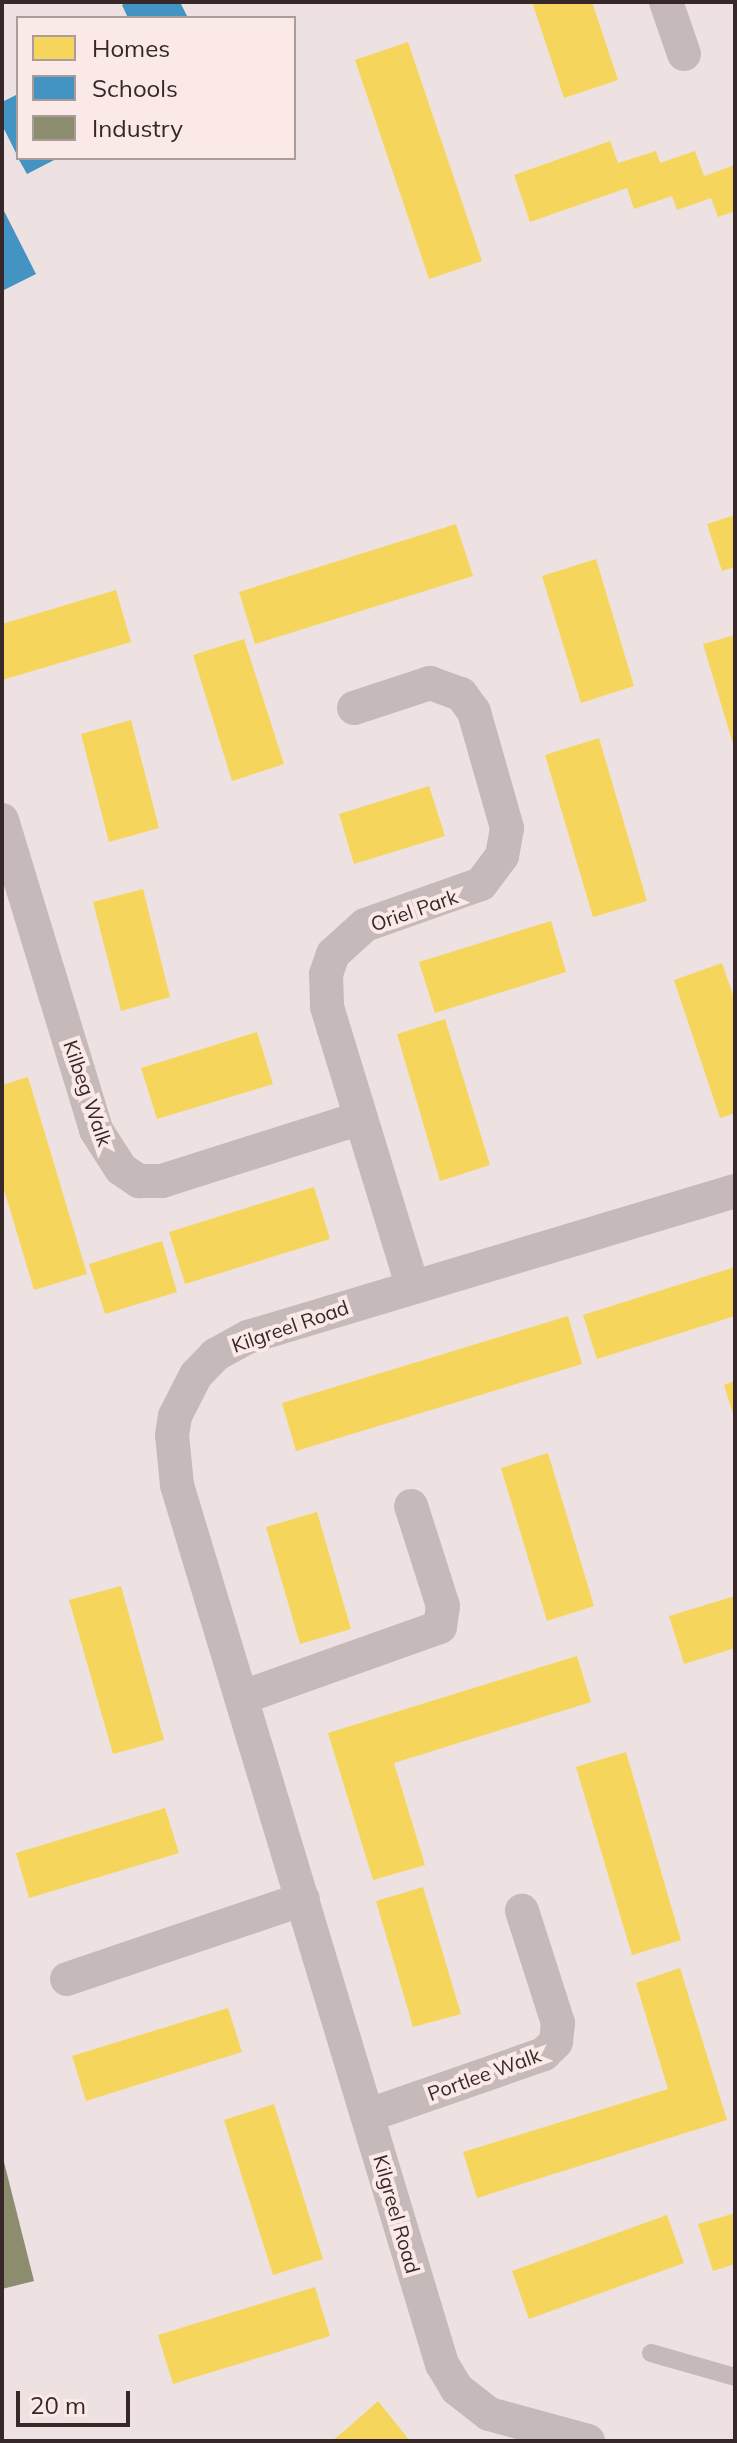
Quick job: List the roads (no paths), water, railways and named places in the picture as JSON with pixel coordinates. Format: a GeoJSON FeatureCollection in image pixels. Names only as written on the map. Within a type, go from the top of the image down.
{"type":"FeatureCollection","features":[{"type":"Feature","properties":{"kind":"street"},"geometry":{"type":"LineString","coordinates":[[666,2],[684,54]]}},
{"type":"Feature","properties":{"kind":"street","name":"Oriel Park"},"geometry":{"type":"LineString","coordinates":[[354,708],[430,683],[461,694],[474,712],[508,836],[502,856],[481,884],[372,922],[333,954],[326,974],[327,1007],[358,1119],[412,1285]]}},
{"type":"Feature","properties":{"kind":"street","name":"Kilbeg Walk"},"geometry":{"type":"LineString","coordinates":[[2,820],[96,1130],[126,1173],[145,1182],[162,1181],[358,1119]]}},
{"type":"Feature","properties":{"kind":"street","name":"Kilgreel Road"},"geometry":{"type":"LineString","coordinates":[[588,2441],[532,2435],[479,2408],[446,2373],[177,1485],[175,1416],[196,1375],[232,1345],[412,1285],[735,1191]]}},
{"type":"Feature","properties":{"kind":"street"},"geometry":{"type":"LineString","coordinates":[[243,1697],[440,1627],[443,1606],[411,1506]]}},
{"type":"Feature","properties":{"kind":"street"},"geometry":{"type":"LineString","coordinates":[[67,1979],[303,1899]]}},
{"type":"Feature","properties":{"kind":"street","name":"Portlee Walk"},"geometry":{"type":"LineString","coordinates":[[369,2115],[544,2054],[556,2042],[559,2029],[522,1911]]}},
{"type":"Feature","properties":{"kind":"lane"},"geometry":{"type":"LineString","coordinates":[[651,2353],[735,2377]]}}]}
